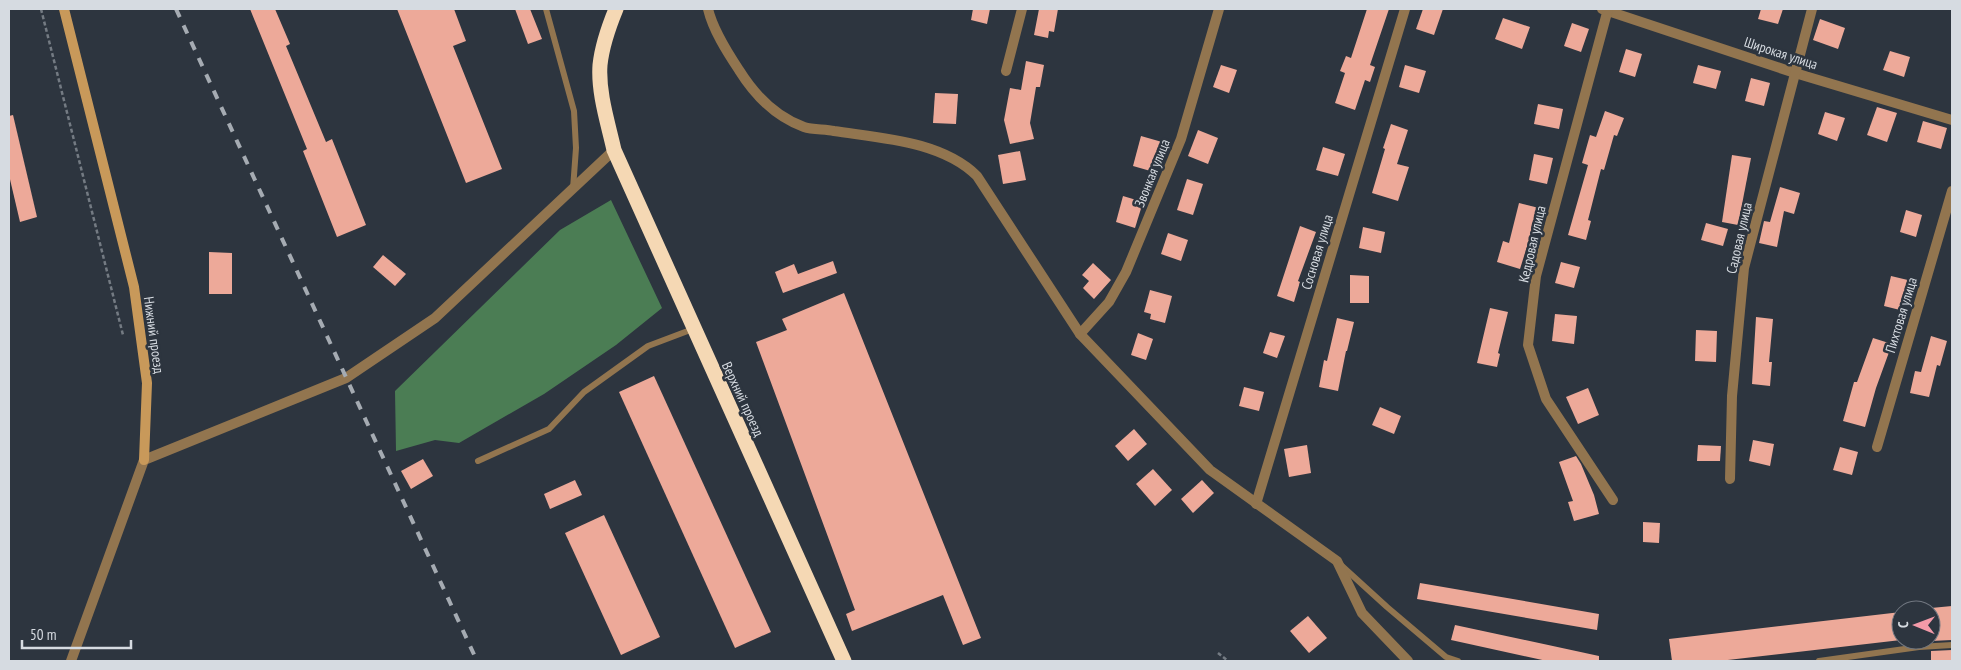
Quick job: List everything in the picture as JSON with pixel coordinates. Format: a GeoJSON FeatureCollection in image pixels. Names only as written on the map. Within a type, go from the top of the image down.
{"type":"FeatureCollection","features":[{"type":"Feature","properties":{"kind":"highway","name":"Верхний проезд"},"geometry":{"type":"LineString","coordinates":[[616,9],[609,26],[600,65],[602,92],[614,150],[844,661]]}},
{"type":"Feature","properties":{"kind":"street","name":"Нижний проезд"},"geometry":{"type":"LineString","coordinates":[[64,9],[134,287],[147,383],[144,460],[71,661]]}},
{"type":"Feature","properties":{"kind":"street"},"geometry":{"type":"LineString","coordinates":[[708,9],[717,33],[748,84],[763,101],[779,113],[804,127],[907,141],[968,166],[977,176],[1080,334],[1210,470],[1256,504]]}},
{"type":"Feature","properties":{"kind":"street"},"geometry":{"type":"LineString","coordinates":[[1006,72],[1022,9]]}},
{"type":"Feature","properties":{"kind":"street","name":"Звонкая улица"},"geometry":{"type":"LineString","coordinates":[[1080,334],[1109,302],[1126,272],[1180,139],[1219,9]]}},
{"type":"Feature","properties":{"kind":"street","name":"Сосновая улица"},"geometry":{"type":"LineString","coordinates":[[1256,504],[1405,9]]}},
{"type":"Feature","properties":{"kind":"street","name":"Широкая улица"},"geometry":{"type":"LineString","coordinates":[[1605,9],[1795,73],[1952,120]]}},
{"type":"Feature","properties":{"kind":"street","name":"Кедровая улица"},"geometry":{"type":"LineString","coordinates":[[1605,9],[1536,276],[1528,345],[1546,399],[1613,500]]}},
{"type":"Feature","properties":{"kind":"street","name":"Садовая улица"},"geometry":{"type":"LineString","coordinates":[[1730,479],[1732,396],[1744,268],[1812,9]]}},
{"type":"Feature","properties":{"kind":"street"},"geometry":{"type":"LineString","coordinates":[[144,460],[346,378],[435,318],[614,150]]}},
{"type":"Feature","properties":{"kind":"street","name":"Пихтовая улица"},"geometry":{"type":"LineString","coordinates":[[1877,447],[1952,191]]}},
{"type":"Feature","properties":{"kind":"street"},"geometry":{"type":"LineString","coordinates":[[1337,561],[1362,613],[1408,661]]}},
{"type":"Feature","properties":{"kind":"lane"},"geometry":{"type":"LineString","coordinates":[[546,9],[574,111],[576,148],[573,189]]}},
{"type":"Feature","properties":{"kind":"lane"},"geometry":{"type":"LineString","coordinates":[[478,461],[549,429],[584,392],[648,346],[693,329]]}},
{"type":"Feature","properties":{"kind":"lane"},"geometry":{"type":"LineString","coordinates":[[1256,504],[1337,561],[1446,658],[1458,661]]}},
{"type":"Feature","properties":{"kind":"lane"},"geometry":{"type":"LineString","coordinates":[[1819,661],[1919,647],[1952,645]]}},
{"type":"Feature","properties":{"kind":"path"},"geometry":{"type":"LineString","coordinates":[[41,9],[123,335]]}},
{"type":"Feature","properties":{"kind":"path"},"geometry":{"type":"LineString","coordinates":[[1218,652],[1228,661]]}},
{"type":"Feature","properties":{"kind":"green space"},"geometry":{"type":"Polygon","coordinates":[[[611,200],[662,308],[616,345],[544,394],[459,443],[435,440],[396,451],[395,391],[560,230],[611,200]]]}},
{"type":"Feature","properties":{"kind":"building"},"geometry":{"type":"Polygon","coordinates":[[[250,9],[275,9],[290,44],[286,46],[326,142],[332,139],[366,225],[337,237],[303,151],[307,149],[250,9]]]}},
{"type":"Feature","properties":{"kind":"building"},"geometry":{"type":"Polygon","coordinates":[[[397,9],[454,9],[466,41],[453,46],[502,169],[466,183],[397,9]]]}},
{"type":"Feature","properties":{"kind":"building"},"geometry":{"type":"Polygon","coordinates":[[[515,9],[530,9],[542,39],[528,44],[515,9]]]}},
{"type":"Feature","properties":{"kind":"building"},"geometry":{"type":"Polygon","coordinates":[[[973,9],[990,9],[987,24],[971,20],[973,9]]]}},
{"type":"Feature","properties":{"kind":"building"},"geometry":{"type":"Polygon","coordinates":[[[1039,9],[1058,9],[1054,32],[1049,31],[1048,38],[1034,35],[1039,9]]]}},
{"type":"Feature","properties":{"kind":"building"},"geometry":{"type":"Polygon","coordinates":[[[1367,9],[1389,9],[1370,65],[1375,67],[1370,82],[1365,80],[1355,110],[1335,103],[1345,73],[1340,71],[1346,56],[1351,58],[1367,9]]]}},
{"type":"Feature","properties":{"kind":"building"},"geometry":{"type":"Polygon","coordinates":[[[1423,9],[1443,9],[1434,35],[1416,29],[1423,9]]]}},
{"type":"Feature","properties":{"kind":"building"},"geometry":{"type":"Polygon","coordinates":[[[1761,9],[1783,9],[1778,24],[1758,19],[1761,9]]]}},
{"type":"Feature","properties":{"kind":"building"},"geometry":{"type":"Polygon","coordinates":[[[1503,18],[1530,27],[1522,49],[1495,39],[1503,18]]]}},
{"type":"Feature","properties":{"kind":"building"},"geometry":{"type":"Polygon","coordinates":[[[1820,19],[1845,28],[1838,49],[1813,40],[1820,19]]]}},
{"type":"Feature","properties":{"kind":"building"},"geometry":{"type":"Polygon","coordinates":[[[1572,23],[1589,29],[1581,52],[1564,46],[1572,23]]]}},
{"type":"Feature","properties":{"kind":"building"},"geometry":{"type":"Polygon","coordinates":[[[1626,49],[1642,54],[1635,77],[1619,72],[1626,49]]]}},
{"type":"Feature","properties":{"kind":"building"},"geometry":{"type":"Polygon","coordinates":[[[1890,51],[1910,57],[1904,77],[1883,70],[1890,51]]]}},
{"type":"Feature","properties":{"kind":"building"},"geometry":{"type":"Polygon","coordinates":[[[1026,61],[1044,65],[1040,87],[1036,87],[1030,123],[1034,139],[1010,144],[1004,120],[1010,88],[1021,90],[1026,61]]]}},
{"type":"Feature","properties":{"kind":"building"},"geometry":{"type":"Polygon","coordinates":[[[1221,65],[1237,70],[1229,93],[1213,87],[1221,65]]]}},
{"type":"Feature","properties":{"kind":"building"},"geometry":{"type":"Polygon","coordinates":[[[1405,65],[1426,71],[1419,93],[1399,87],[1405,65]]]}},
{"type":"Feature","properties":{"kind":"building"},"geometry":{"type":"Polygon","coordinates":[[[1698,65],[1721,71],[1716,89],[1693,83],[1698,65]]]}},
{"type":"Feature","properties":{"kind":"building"},"geometry":{"type":"Polygon","coordinates":[[[1751,78],[1770,83],[1764,106],[1745,101],[1751,78]]]}},
{"type":"Feature","properties":{"kind":"building"},"geometry":{"type":"Polygon","coordinates":[[[935,93],[958,94],[956,124],[933,123],[935,93]]]}},
{"type":"Feature","properties":{"kind":"building"},"geometry":{"type":"Polygon","coordinates":[[[1538,104],[1563,109],[1559,129],[1534,124],[1538,104]]]}},
{"type":"Feature","properties":{"kind":"building"},"geometry":{"type":"Polygon","coordinates":[[[1877,107],[1897,113],[1887,142],[1867,135],[1877,107]]]}},
{"type":"Feature","properties":{"kind":"building"},"geometry":{"type":"Polygon","coordinates":[[[1605,111],[1624,118],[1617,136],[1614,135],[1604,170],[1601,169],[1588,220],[1591,221],[1586,240],[1568,235],[1588,165],[1582,163],[1590,135],[1596,137],[1605,111]]]}},
{"type":"Feature","properties":{"kind":"building"},"geometry":{"type":"Polygon","coordinates":[[[1825,112],[1845,118],[1837,141],[1818,134],[1825,112]]]}},
{"type":"Feature","properties":{"kind":"building"},"geometry":{"type":"Polygon","coordinates":[[[13,115],[37,217],[20,222],[9,175],[9,116],[13,115]]]}},
{"type":"Feature","properties":{"kind":"building"},"geometry":{"type":"Polygon","coordinates":[[[1923,121],[1947,128],[1941,149],[1917,142],[1923,121]]]}},
{"type":"Feature","properties":{"kind":"building"},"geometry":{"type":"Polygon","coordinates":[[[1391,124],[1408,130],[1397,164],[1409,167],[1398,201],[1372,193],[1391,124]]]}},
{"type":"Feature","properties":{"kind":"building"},"geometry":{"type":"Polygon","coordinates":[[[1198,130],[1218,138],[1208,164],[1188,156],[1198,130]]]}},
{"type":"Feature","properties":{"kind":"building"},"geometry":{"type":"Polygon","coordinates":[[[1141,136],[1162,142],[1154,172],[1133,166],[1141,136]]]}},
{"type":"Feature","properties":{"kind":"building"},"geometry":{"type":"Polygon","coordinates":[[[1323,147],[1345,154],[1338,176],[1316,170],[1323,147]]]}},
{"type":"Feature","properties":{"kind":"building"},"geometry":{"type":"Polygon","coordinates":[[[1020,151],[1026,180],[1003,184],[998,155],[1020,151]]]}},
{"type":"Feature","properties":{"kind":"building"},"geometry":{"type":"Polygon","coordinates":[[[1534,154],[1553,158],[1547,184],[1529,180],[1534,154]]]}},
{"type":"Feature","properties":{"kind":"building"},"geometry":{"type":"Polygon","coordinates":[[[1732,155],[1751,158],[1738,225],[1722,222],[1732,155]]]}},
{"type":"Feature","properties":{"kind":"building"},"geometry":{"type":"Polygon","coordinates":[[[1187,179],[1203,184],[1193,215],[1177,210],[1187,179]]]}},
{"type":"Feature","properties":{"kind":"building"},"geometry":{"type":"Polygon","coordinates":[[[1780,187],[1800,193],[1794,214],[1784,211],[1777,247],[1759,243],[1764,221],[1770,222],[1780,187]]]}},
{"type":"Feature","properties":{"kind":"building"},"geometry":{"type":"Polygon","coordinates":[[[1123,196],[1143,202],[1135,228],[1116,222],[1123,196]]]}},
{"type":"Feature","properties":{"kind":"building"},"geometry":{"type":"Polygon","coordinates":[[[1519,203],[1539,208],[1520,269],[1497,262],[1503,241],[1509,243],[1519,203]]]}},
{"type":"Feature","properties":{"kind":"building"},"geometry":{"type":"Polygon","coordinates":[[[1906,210],[1922,215],[1916,237],[1900,232],[1906,210]]]}},
{"type":"Feature","properties":{"kind":"building"},"geometry":{"type":"Polygon","coordinates":[[[1706,223],[1728,229],[1723,246],[1701,240],[1706,223]]]}},
{"type":"Feature","properties":{"kind":"building"},"geometry":{"type":"Polygon","coordinates":[[[1300,226],[1316,232],[1298,281],[1300,282],[1294,302],[1277,296],[1300,226]]]}},
{"type":"Feature","properties":{"kind":"building"},"geometry":{"type":"Polygon","coordinates":[[[1363,227],[1385,232],[1381,253],[1359,248],[1363,227]]]}},
{"type":"Feature","properties":{"kind":"building"},"geometry":{"type":"Polygon","coordinates":[[[1168,233],[1188,240],[1181,261],[1161,254],[1168,233]]]}},
{"type":"Feature","properties":{"kind":"building"},"geometry":{"type":"Polygon","coordinates":[[[209,252],[232,253],[232,294],[209,294],[209,252]]]}},
{"type":"Feature","properties":{"kind":"building"},"geometry":{"type":"Polygon","coordinates":[[[383,255],[406,274],[395,286],[373,267],[383,255]]]}},
{"type":"Feature","properties":{"kind":"building"},"geometry":{"type":"Polygon","coordinates":[[[833,261],[837,273],[783,293],[775,272],[794,264],[798,274],[833,261]]]}},
{"type":"Feature","properties":{"kind":"building"},"geometry":{"type":"Polygon","coordinates":[[[1561,262],[1580,267],[1574,288],[1555,283],[1561,262]]]}},
{"type":"Feature","properties":{"kind":"building"},"geometry":{"type":"Polygon","coordinates":[[[1093,263],[1111,280],[1094,299],[1083,288],[1089,281],[1082,275],[1093,263]]]}},
{"type":"Feature","properties":{"kind":"building"},"geometry":{"type":"Polygon","coordinates":[[[1350,275],[1369,276],[1369,303],[1350,303],[1350,275]]]}},
{"type":"Feature","properties":{"kind":"building"},"geometry":{"type":"Polygon","coordinates":[[[1891,276],[1912,281],[1904,311],[1884,306],[1891,276]]]}},
{"type":"Feature","properties":{"kind":"building"},"geometry":{"type":"Polygon","coordinates":[[[1150,290],[1172,296],[1165,323],[1150,319],[1151,314],[1144,312],[1150,290]]]}},
{"type":"Feature","properties":{"kind":"building"},"geometry":{"type":"Polygon","coordinates":[[[844,293],[981,638],[963,645],[943,595],[852,631],[846,614],[855,610],[756,342],[787,330],[782,319],[844,293]]]}},
{"type":"Feature","properties":{"kind":"building"},"geometry":{"type":"Polygon","coordinates":[[[1490,308],[1508,312],[1498,353],[1500,354],[1497,367],[1477,363],[1490,308]]]}},
{"type":"Feature","properties":{"kind":"building"},"geometry":{"type":"Polygon","coordinates":[[[1555,314],[1577,316],[1574,344],[1552,341],[1555,314]]]}},
{"type":"Feature","properties":{"kind":"building"},"geometry":{"type":"Polygon","coordinates":[[[1756,317],[1773,319],[1769,362],[1772,362],[1770,386],[1752,384],[1756,317]]]}},
{"type":"Feature","properties":{"kind":"building"},"geometry":{"type":"Polygon","coordinates":[[[1337,318],[1354,322],[1338,391],[1319,387],[1324,360],[1327,361],[1337,318]]]}},
{"type":"Feature","properties":{"kind":"building"},"geometry":{"type":"Polygon","coordinates":[[[1696,330],[1717,331],[1716,362],[1695,361],[1696,330]]]}},
{"type":"Feature","properties":{"kind":"building"},"geometry":{"type":"Polygon","coordinates":[[[1270,332],[1285,336],[1277,358],[1263,353],[1270,332]]]}},
{"type":"Feature","properties":{"kind":"building"},"geometry":{"type":"Polygon","coordinates":[[[1138,333],[1153,339],[1146,360],[1131,355],[1138,333]]]}},
{"type":"Feature","properties":{"kind":"building"},"geometry":{"type":"Polygon","coordinates":[[[1931,336],[1947,341],[1940,366],[1937,365],[1929,397],[1910,393],[1915,371],[1921,372],[1931,336]]]}},
{"type":"Feature","properties":{"kind":"building"},"geometry":{"type":"Polygon","coordinates":[[[1873,338],[1892,344],[1876,388],[1865,427],[1843,421],[1854,382],[1857,382],[1873,338]]]}},
{"type":"Feature","properties":{"kind":"building"},"geometry":{"type":"Polygon","coordinates":[[[654,376],[771,632],[735,648],[619,392],[654,376]]]}},
{"type":"Feature","properties":{"kind":"building"},"geometry":{"type":"Polygon","coordinates":[[[1244,387],[1264,392],[1259,411],[1239,406],[1244,387]]]}},
{"type":"Feature","properties":{"kind":"building"},"geometry":{"type":"Polygon","coordinates":[[[1588,388],[1599,415],[1578,424],[1566,397],[1588,388]]]}},
{"type":"Feature","properties":{"kind":"building"},"geometry":{"type":"Polygon","coordinates":[[[1380,407],[1401,416],[1394,434],[1372,425],[1380,407]]]}},
{"type":"Feature","properties":{"kind":"building"},"geometry":{"type":"Polygon","coordinates":[[[1134,429],[1147,444],[1128,461],[1115,446],[1134,429]]]}},
{"type":"Feature","properties":{"kind":"building"},"geometry":{"type":"Polygon","coordinates":[[[1753,440],[1774,444],[1770,466],[1749,461],[1753,440]]]}},
{"type":"Feature","properties":{"kind":"building"},"geometry":{"type":"Polygon","coordinates":[[[1307,445],[1311,473],[1289,477],[1284,449],[1307,445]]]}},
{"type":"Feature","properties":{"kind":"building"},"geometry":{"type":"Polygon","coordinates":[[[1698,445],[1721,446],[1720,461],[1697,461],[1698,445]]]}},
{"type":"Feature","properties":{"kind":"building"},"geometry":{"type":"Polygon","coordinates":[[[1840,447],[1858,452],[1852,475],[1833,470],[1840,447]]]}},
{"type":"Feature","properties":{"kind":"building"},"geometry":{"type":"Polygon","coordinates":[[[1576,456],[1594,495],[1599,514],[1574,521],[1568,502],[1573,501],[1559,462],[1576,456]]]}},
{"type":"Feature","properties":{"kind":"building"},"geometry":{"type":"Polygon","coordinates":[[[423,459],[433,476],[411,489],[401,471],[423,459]]]}},
{"type":"Feature","properties":{"kind":"building"},"geometry":{"type":"Polygon","coordinates":[[[1153,469],[1172,490],[1155,506],[1136,484],[1153,469]]]}},
{"type":"Feature","properties":{"kind":"building"},"geometry":{"type":"Polygon","coordinates":[[[575,480],[582,495],[550,509],[544,494],[575,480]]]}},
{"type":"Feature","properties":{"kind":"building"},"geometry":{"type":"Polygon","coordinates":[[[1202,480],[1214,493],[1193,513],[1181,499],[1202,480]]]}},
{"type":"Feature","properties":{"kind":"building"},"geometry":{"type":"Polygon","coordinates":[[[604,515],[660,637],[621,655],[565,533],[604,515]]]}},
{"type":"Feature","properties":{"kind":"building"},"geometry":{"type":"Polygon","coordinates":[[[1643,522],[1660,523],[1659,543],[1643,542],[1643,522]]]}},
{"type":"Feature","properties":{"kind":"building"},"geometry":{"type":"Polygon","coordinates":[[[1420,583],[1599,614],[1597,630],[1417,599],[1420,583]]]}},
{"type":"Feature","properties":{"kind":"building"},"geometry":{"type":"Polygon","coordinates":[[[1952,606],[1952,640],[1941,641],[1941,607],[1952,606]]]}},
{"type":"Feature","properties":{"kind":"building"},"geometry":{"type":"Polygon","coordinates":[[[1891,613],[1891,641],[1719,661],[1672,661],[1669,639],[1891,613]]]}},
{"type":"Feature","properties":{"kind":"building"},"geometry":{"type":"Polygon","coordinates":[[[1308,616],[1327,638],[1309,653],[1290,631],[1308,616]]]}},
{"type":"Feature","properties":{"kind":"building"},"geometry":{"type":"Polygon","coordinates":[[[1455,625],[1599,656],[1599,661],[1547,661],[1451,640],[1455,625]]]}},
{"type":"Feature","properties":{"kind":"building"},"geometry":{"type":"Polygon","coordinates":[[[1952,650],[1952,661],[1931,661],[1931,651],[1952,650]]]}},
{"type":"Feature","properties":{"kind":"railway"},"geometry":{"type":"LineString","coordinates":[[176,9],[477,661]]}}]}
